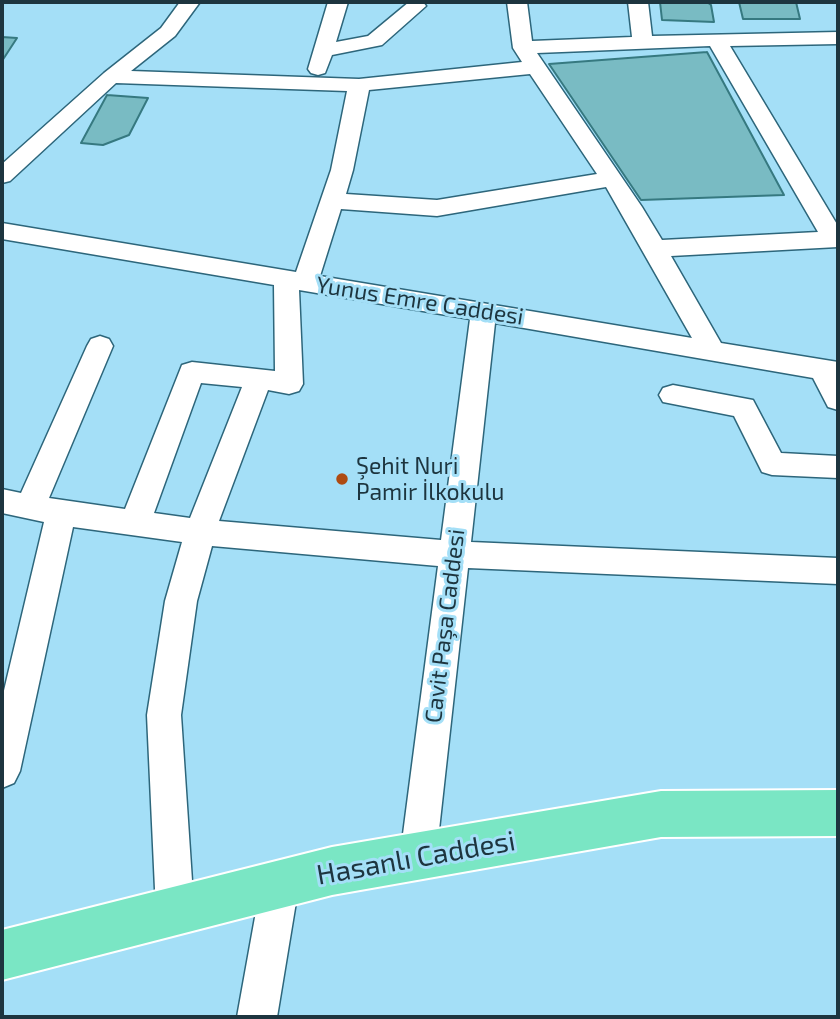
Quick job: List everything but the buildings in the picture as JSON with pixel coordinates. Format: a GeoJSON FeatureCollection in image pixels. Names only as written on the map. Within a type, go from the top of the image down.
{"type":"FeatureCollection","features":[{"type":"Feature","properties":{"kind":"main road","name":"Hasanlı Caddesi"},"geometry":{"type":"LineString","coordinates":[[2,955],[332,872],[662,814],[838,813]]}},
{"type":"Feature","properties":{"kind":"street"},"geometry":{"type":"LineString","coordinates":[[2,176],[111,77],[168,32],[190,2]]}},
{"type":"Feature","properties":{"kind":"street"},"geometry":{"type":"LineString","coordinates":[[315,84],[338,2]]}},
{"type":"Feature","properties":{"kind":"street"},"geometry":{"type":"LineString","coordinates":[[517,2],[530,58],[612,179],[713,351]]}},
{"type":"Feature","properties":{"kind":"street"},"geometry":{"type":"LineString","coordinates":[[638,2],[643,43]]}},
{"type":"Feature","properties":{"kind":"street"},"geometry":{"type":"LineString","coordinates":[[323,51],[375,41],[416,5]]}},
{"type":"Feature","properties":{"kind":"street"},"geometry":{"type":"LineString","coordinates":[[111,77],[359,85],[643,43],[838,38]]}},
{"type":"Feature","properties":{"kind":"street"},"geometry":{"type":"LineString","coordinates":[[655,249],[836,239],[717,40]]}},
{"type":"Feature","properties":{"kind":"street"},"geometry":{"type":"LineString","coordinates":[[135,523],[192,372],[259,378],[289,384],[295,281],[332,201],[342,170],[359,85]]}},
{"type":"Feature","properties":{"kind":"street"},"geometry":{"type":"LineString","coordinates":[[332,201],[437,208],[612,179]]}},
{"type":"Feature","properties":{"kind":"street","name":"Yunus Emre Caddesi"},"geometry":{"type":"LineString","coordinates":[[2,231],[830,371]]}},
{"type":"Feature","properties":{"kind":"street","name":"Cavit Paşa Caddesi"},"geometry":{"type":"LineString","coordinates":[[418,857],[484,311]]}},
{"type":"Feature","properties":{"kind":"street"},"geometry":{"type":"LineString","coordinates":[[100,346],[16,504],[61,513],[200,532],[454,554],[838,571]]}},
{"type":"Feature","properties":{"kind":"street"},"geometry":{"type":"LineString","coordinates":[[830,371],[838,400]]}},
{"type":"Feature","properties":{"kind":"street"},"geometry":{"type":"LineString","coordinates":[[175,911],[164,715],[181,601],[200,532],[259,378]]}},
{"type":"Feature","properties":{"kind":"street"},"geometry":{"type":"LineString","coordinates":[[673,395],[743,407],[772,464],[838,467]]}},
{"type":"Feature","properties":{"kind":"street"},"geometry":{"type":"LineString","coordinates":[[2,771],[61,513]]}},
{"type":"Feature","properties":{"kind":"street"},"geometry":{"type":"LineString","coordinates":[[257,1017],[280,884]]}},
{"type":"Feature","properties":{"kind":"place","name":"Şehit Nuri Pamir İlkokulu"},"geometry":{"type":"Point","coordinates":[342,479]}}]}
